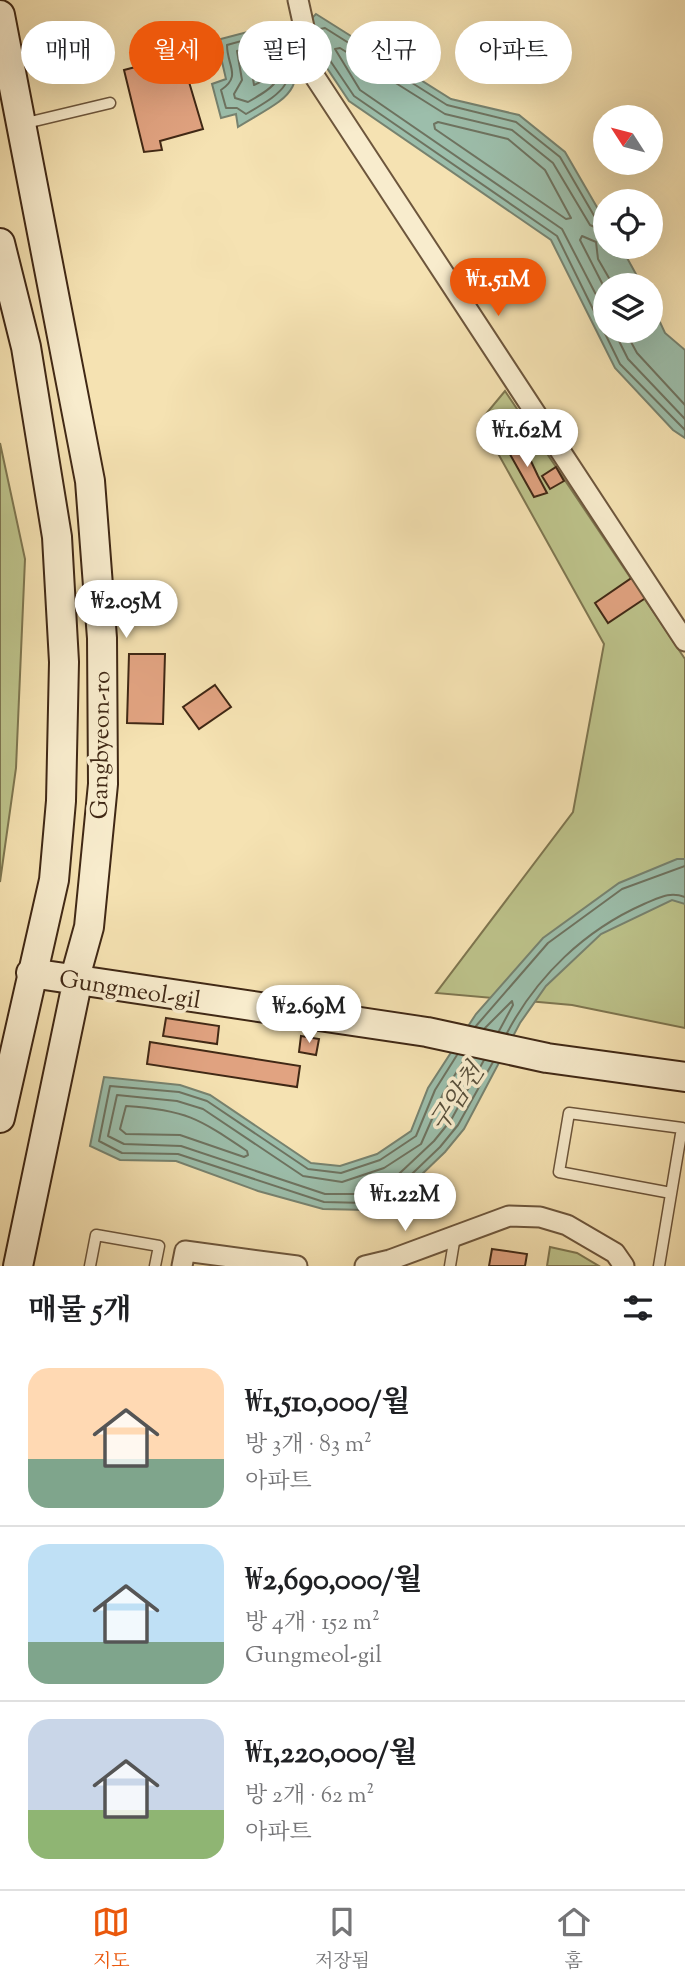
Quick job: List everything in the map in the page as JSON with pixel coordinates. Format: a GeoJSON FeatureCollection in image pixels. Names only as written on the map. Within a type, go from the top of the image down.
{"type":"FeatureCollection","features":[{"type":"Feature","properties":{"kind":"street"},"geometry":{"type":"LineString","coordinates":[[298,0],[315,77],[685,641]]}},
{"type":"Feature","properties":{"kind":"street","name":"Gangbyeon-ro"},"geometry":{"type":"LineString","coordinates":[[0,15],[90,481],[102,638],[103,784],[89,927],[74,981],[75,993],[18,1266]]}},
{"type":"Feature","properties":{"kind":"street","name":"Gangbyeon-ro"},"geometry":{"type":"LineString","coordinates":[[0,243],[26,347],[57,537],[65,662],[61,801],[54,880],[0,1118]]}},
{"type":"Feature","properties":{"kind":"street","name":"Gungmeol-gil"},"geometry":{"type":"LineString","coordinates":[[31,973],[428,1032],[547,1058],[685,1077]]}},
{"type":"Feature","properties":{"kind":"street"},"geometry":{"type":"LineString","coordinates":[[365,1266],[390,1260],[509,1216],[540,1217],[567,1224],[615,1253],[624,1266]]}},
{"type":"Feature","properties":{"kind":"street"},"geometry":{"type":"LineString","coordinates":[[182,1266],[185,1251],[297,1266]]}},
{"type":"Feature","properties":{"kind":"lane"},"geometry":{"type":"LineString","coordinates":[[22,124],[110,103]]}},
{"type":"Feature","properties":{"kind":"lane"},"geometry":{"type":"LineString","coordinates":[[659,1266],[682,1128],[569,1113],[559,1172],[671,1193]]}},
{"type":"Feature","properties":{"kind":"lane"},"geometry":{"type":"LineString","coordinates":[[90,1266],[96,1235],[159,1246],[155,1266]]}},
{"type":"Feature","properties":{"kind":"lane"},"geometry":{"type":"LineString","coordinates":[[450,1266],[455,1236]]}},
{"type":"Feature","properties":{"kind":"green space"},"geometry":{"type":"Polygon","coordinates":[[[505,391],[685,659],[685,1028],[572,1005],[436,993],[573,812],[604,644],[480,421],[505,391]]]}},
{"type":"Feature","properties":{"kind":"green space"},"geometry":{"type":"Polygon","coordinates":[[[0,443],[25,559],[16,768],[0,882],[0,443]]]}},
{"type":"Feature","properties":{"kind":"green space"},"geometry":{"type":"Polygon","coordinates":[[[550,1247],[577,1253],[599,1266],[547,1266],[550,1247]]]}},
{"type":"Feature","properties":{"kind":"water"},"geometry":{"type":"Polygon","coordinates":[[[316,14],[327,21],[309,21],[316,14]]]}},
{"type":"Feature","properties":{"kind":"water"},"geometry":{"type":"Polygon","coordinates":[[[332,24],[346,33],[346,84],[427,84],[451,99],[519,115],[565,152],[593,200],[593,259],[628,259],[635,273],[593,273],[593,324],[551,240],[349,101],[332,76],[332,24]]]}},
{"type":"Feature","properties":{"kind":"water"},"geometry":{"type":"Polygon","coordinates":[[[238,35],[238,84],[293,84],[283,99],[238,127],[236,114],[221,118],[212,84],[224,84],[226,79],[224,38],[238,35]]]}},
{"type":"Feature","properties":{"kind":"water"},"geometry":{"type":"Polygon","coordinates":[[[663,329],[685,350],[685,438],[673,430],[615,368],[602,343],[663,343],[663,329]]]}},
{"type":"Feature","properties":{"kind":"water","name":"구암천"},"geometry":{"type":"Polygon","coordinates":[[[677,859],[685,859],[685,904],[672,900],[601,934],[546,986],[520,1023],[464,1129],[445,1152],[394,1201],[367,1210],[323,1209],[258,1191],[176,1161],[120,1160],[90,1146],[104,1077],[180,1085],[210,1095],[311,1163],[340,1166],[377,1154],[411,1131],[428,1088],[476,1014],[543,938],[619,883],[677,859]]]}},
{"type":"Feature","properties":{"kind":"building"},"geometry":{"type":"Polygon","coordinates":[[[129,69],[129,84],[190,84],[203,129],[160,141],[162,150],[144,152],[124,70],[129,69]]]}},
{"type":"Feature","properties":{"kind":"building"},"geometry":{"type":"Polygon","coordinates":[[[521,409],[532,427],[507,449],[493,426],[521,409]]]}},
{"type":"Feature","properties":{"kind":"building"},"geometry":{"type":"Polygon","coordinates":[[[521,440],[547,493],[534,497],[507,449],[521,440]]]}},
{"type":"Feature","properties":{"kind":"building"},"geometry":{"type":"Polygon","coordinates":[[[556,467],[564,481],[550,489],[542,476],[556,467]]]}},
{"type":"Feature","properties":{"kind":"building"},"geometry":{"type":"Polygon","coordinates":[[[633,577],[647,597],[608,623],[595,603],[633,577]]]}},
{"type":"Feature","properties":{"kind":"building"},"geometry":{"type":"Polygon","coordinates":[[[129,654],[165,654],[163,724],[127,723],[129,654]]]}},
{"type":"Feature","properties":{"kind":"building"},"geometry":{"type":"Polygon","coordinates":[[[215,685],[231,707],[199,729],[183,707],[215,685]]]}},
{"type":"Feature","properties":{"kind":"building"},"geometry":{"type":"Polygon","coordinates":[[[166,1018],[219,1026],[217,1044],[163,1036],[166,1018]]]}},
{"type":"Feature","properties":{"kind":"building"},"geometry":{"type":"Polygon","coordinates":[[[301,1036],[319,1039],[316,1055],[299,1052],[301,1036]]]}},
{"type":"Feature","properties":{"kind":"building"},"geometry":{"type":"Polygon","coordinates":[[[150,1042],[300,1066],[297,1087],[147,1064],[150,1042]]]}},
{"type":"Feature","properties":{"kind":"building"},"geometry":{"type":"Polygon","coordinates":[[[492,1249],[527,1254],[525,1266],[489,1266],[492,1249]]]}}]}
